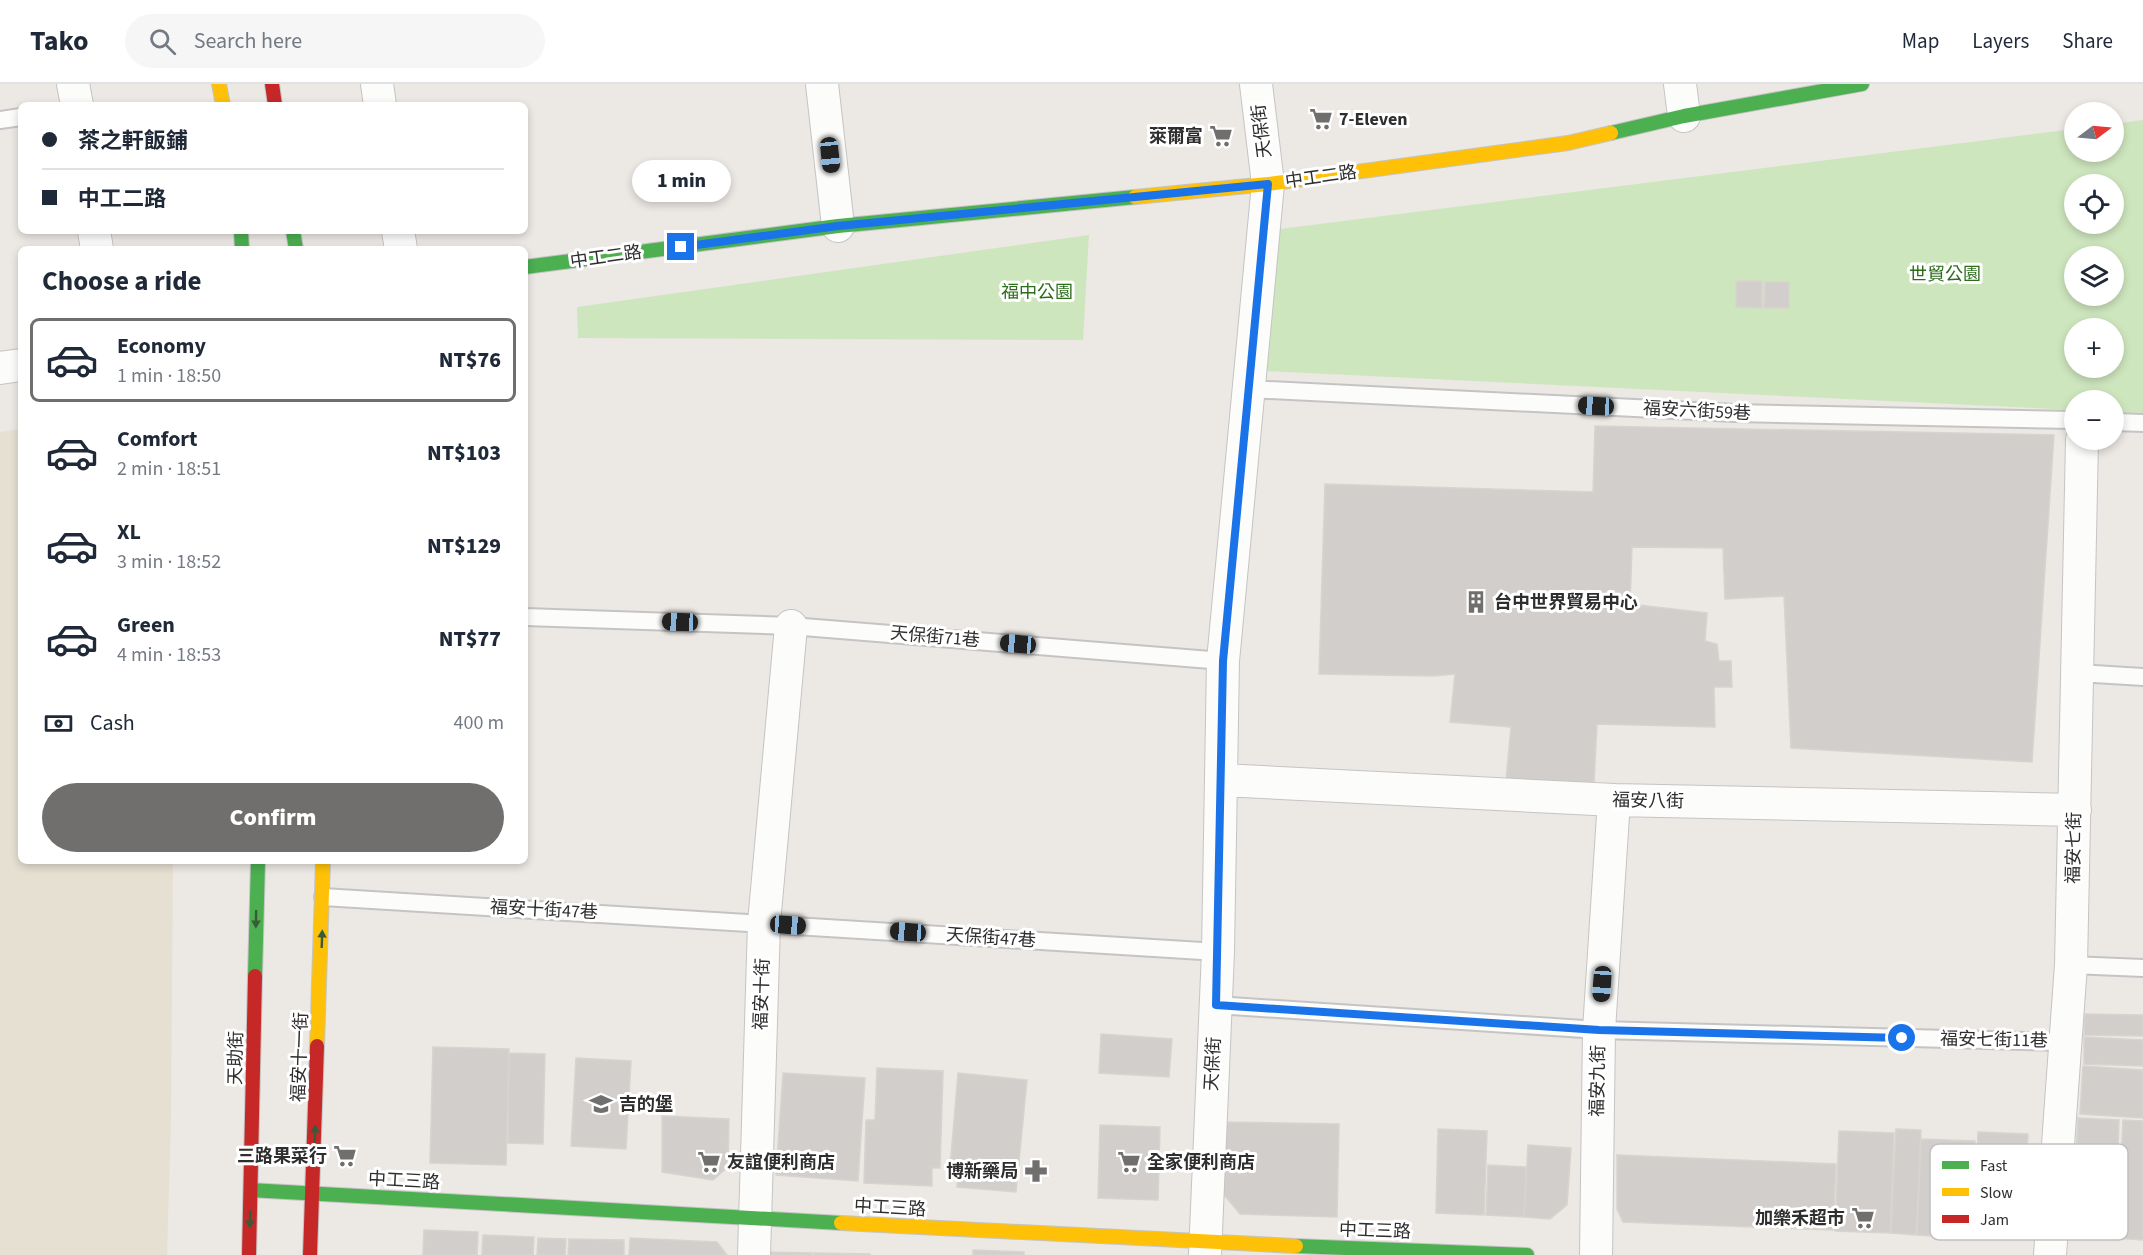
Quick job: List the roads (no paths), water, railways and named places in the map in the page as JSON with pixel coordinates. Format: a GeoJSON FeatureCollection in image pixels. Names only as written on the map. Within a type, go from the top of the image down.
{"type":"FeatureCollection","features":[{"type":"Feature","properties":{"kind":"street"},"geometry":{"type":"LineString","coordinates":[[74,84],[77,102]]}},
{"type":"Feature","properties":{"kind":"street"},"geometry":{"type":"LineString","coordinates":[[219,84],[222,102]]}},
{"type":"Feature","properties":{"kind":"street"},"geometry":{"type":"LineString","coordinates":[[272,84],[275,102]]}},
{"type":"Feature","properties":{"kind":"street"},"geometry":{"type":"LineString","coordinates":[[376,84],[379,102]]}},
{"type":"Feature","properties":{"kind":"street"},"geometry":{"type":"LineString","coordinates":[[822,84],[838,226]]}},
{"type":"Feature","properties":{"kind":"street","name":"天保街"},"geometry":{"type":"LineString","coordinates":[[1205,1249],[1218,952],[1223,661],[1268,184],[1256,84]]}},
{"type":"Feature","properties":{"kind":"street"},"geometry":{"type":"LineString","coordinates":[[1680,84],[1684,116]]}},
{"type":"Feature","properties":{"kind":"street","name":"中工二路"},"geometry":{"type":"LineString","coordinates":[[528,267],[838,226],[1268,184],[1568,143],[1684,116],[1862,84]]}},
{"type":"Feature","properties":{"kind":"street"},"geometry":{"type":"LineString","coordinates":[[0,368],[18,365]]}},
{"type":"Feature","properties":{"kind":"street","name":"福安七街"},"geometry":{"type":"LineString","coordinates":[[2058,1144],[2071,965],[2082,450]]}},
{"type":"Feature","properties":{"kind":"street","name":"福安十街"},"geometry":{"type":"LineString","coordinates":[[754,1255],[764,924],[791,626]]}},
{"type":"Feature","properties":{"kind":"street","name":"福安八街"},"geometry":{"type":"LineString","coordinates":[[1222,780],[1614,800],[2075,810]]}},
{"type":"Feature","properties":{"kind":"street","name":"福安九街"},"geometry":{"type":"LineString","coordinates":[[1596,1255],[1599,1030],[1614,800]]}},
{"type":"Feature","properties":{"kind":"street","name":"天助街"},"geometry":{"type":"LineString","coordinates":[[249,1255],[258,864]]}},
{"type":"Feature","properties":{"kind":"street","name":"福安十一街"},"geometry":{"type":"LineString","coordinates":[[310,1255],[323,864]]}},
{"type":"Feature","properties":{"kind":"street","name":"中工三路"},"geometry":{"type":"LineString","coordinates":[[251,1190],[756,1218],[1205,1249],[1527,1255]]}},
{"type":"Feature","properties":{"kind":"street","name":"福安七街"},"geometry":{"type":"LineString","coordinates":[[2050,1255],[2051,1240]]}},
{"type":"Feature","properties":{"kind":"lane"},"geometry":{"type":"LineString","coordinates":[[0,120],[18,117]]}},
{"type":"Feature","properties":{"kind":"lane","name":"福安六街59巷"},"geometry":{"type":"LineString","coordinates":[[1248,389],[1735,413],[2064,420]]}},
{"type":"Feature","properties":{"kind":"lane"},"geometry":{"type":"LineString","coordinates":[[2124,422],[2143,423]]}},
{"type":"Feature","properties":{"kind":"lane","name":"天保街71巷"},"geometry":{"type":"LineString","coordinates":[[528,617],[791,626],[1223,661]]}},
{"type":"Feature","properties":{"kind":"lane"},"geometry":{"type":"LineString","coordinates":[[2078,673],[2143,677]]}},
{"type":"Feature","properties":{"kind":"lane","name":"福安十街47巷"},"geometry":{"type":"LineString","coordinates":[[323,897],[764,924]]}},
{"type":"Feature","properties":{"kind":"lane","name":"天保街47巷"},"geometry":{"type":"LineString","coordinates":[[764,924],[1218,952]]}},
{"type":"Feature","properties":{"kind":"lane"},"geometry":{"type":"LineString","coordinates":[[2071,965],[2143,968]]}},
{"type":"Feature","properties":{"kind":"lane","name":"福安七街11巷"},"geometry":{"type":"LineString","coordinates":[[1216,1005],[1599,1030],[2065,1042]]}},
{"type":"Feature","properties":{"kind":"place","name":"7-Eleven"},"geometry":{"type":"Point","coordinates":[1321,119]}},
{"type":"Feature","properties":{"kind":"place","name":"萊爾富"},"geometry":{"type":"Point","coordinates":[1221,136]}},
{"type":"Feature","properties":{"kind":"place","name":"台中世界貿易中心"},"geometry":{"type":"Point","coordinates":[1476,602]}},
{"type":"Feature","properties":{"kind":"place","name":"吉的堡"},"geometry":{"type":"Point","coordinates":[601,1104]}},
{"type":"Feature","properties":{"kind":"place","name":"三路果菜行"},"geometry":{"type":"Point","coordinates":[345,1156]}},
{"type":"Feature","properties":{"kind":"place","name":"友誼便利商店"},"geometry":{"type":"Point","coordinates":[709,1162]}},
{"type":"Feature","properties":{"kind":"place","name":"全家便利商店"},"geometry":{"type":"Point","coordinates":[1129,1162]}},
{"type":"Feature","properties":{"kind":"place","name":"博新藥局"},"geometry":{"type":"Point","coordinates":[1036,1171]}},
{"type":"Feature","properties":{"kind":"place","name":"加樂禾超市"},"geometry":{"type":"Point","coordinates":[1863,1218]}},
{"type":"Feature","properties":{"kind":"park label","name":"世貿公園"},"geometry":{"type":"Point","coordinates":[1945,274]}},
{"type":"Feature","properties":{"kind":"park label","name":"福中公園"},"geometry":{"type":"Point","coordinates":[1037,292]}}]}
